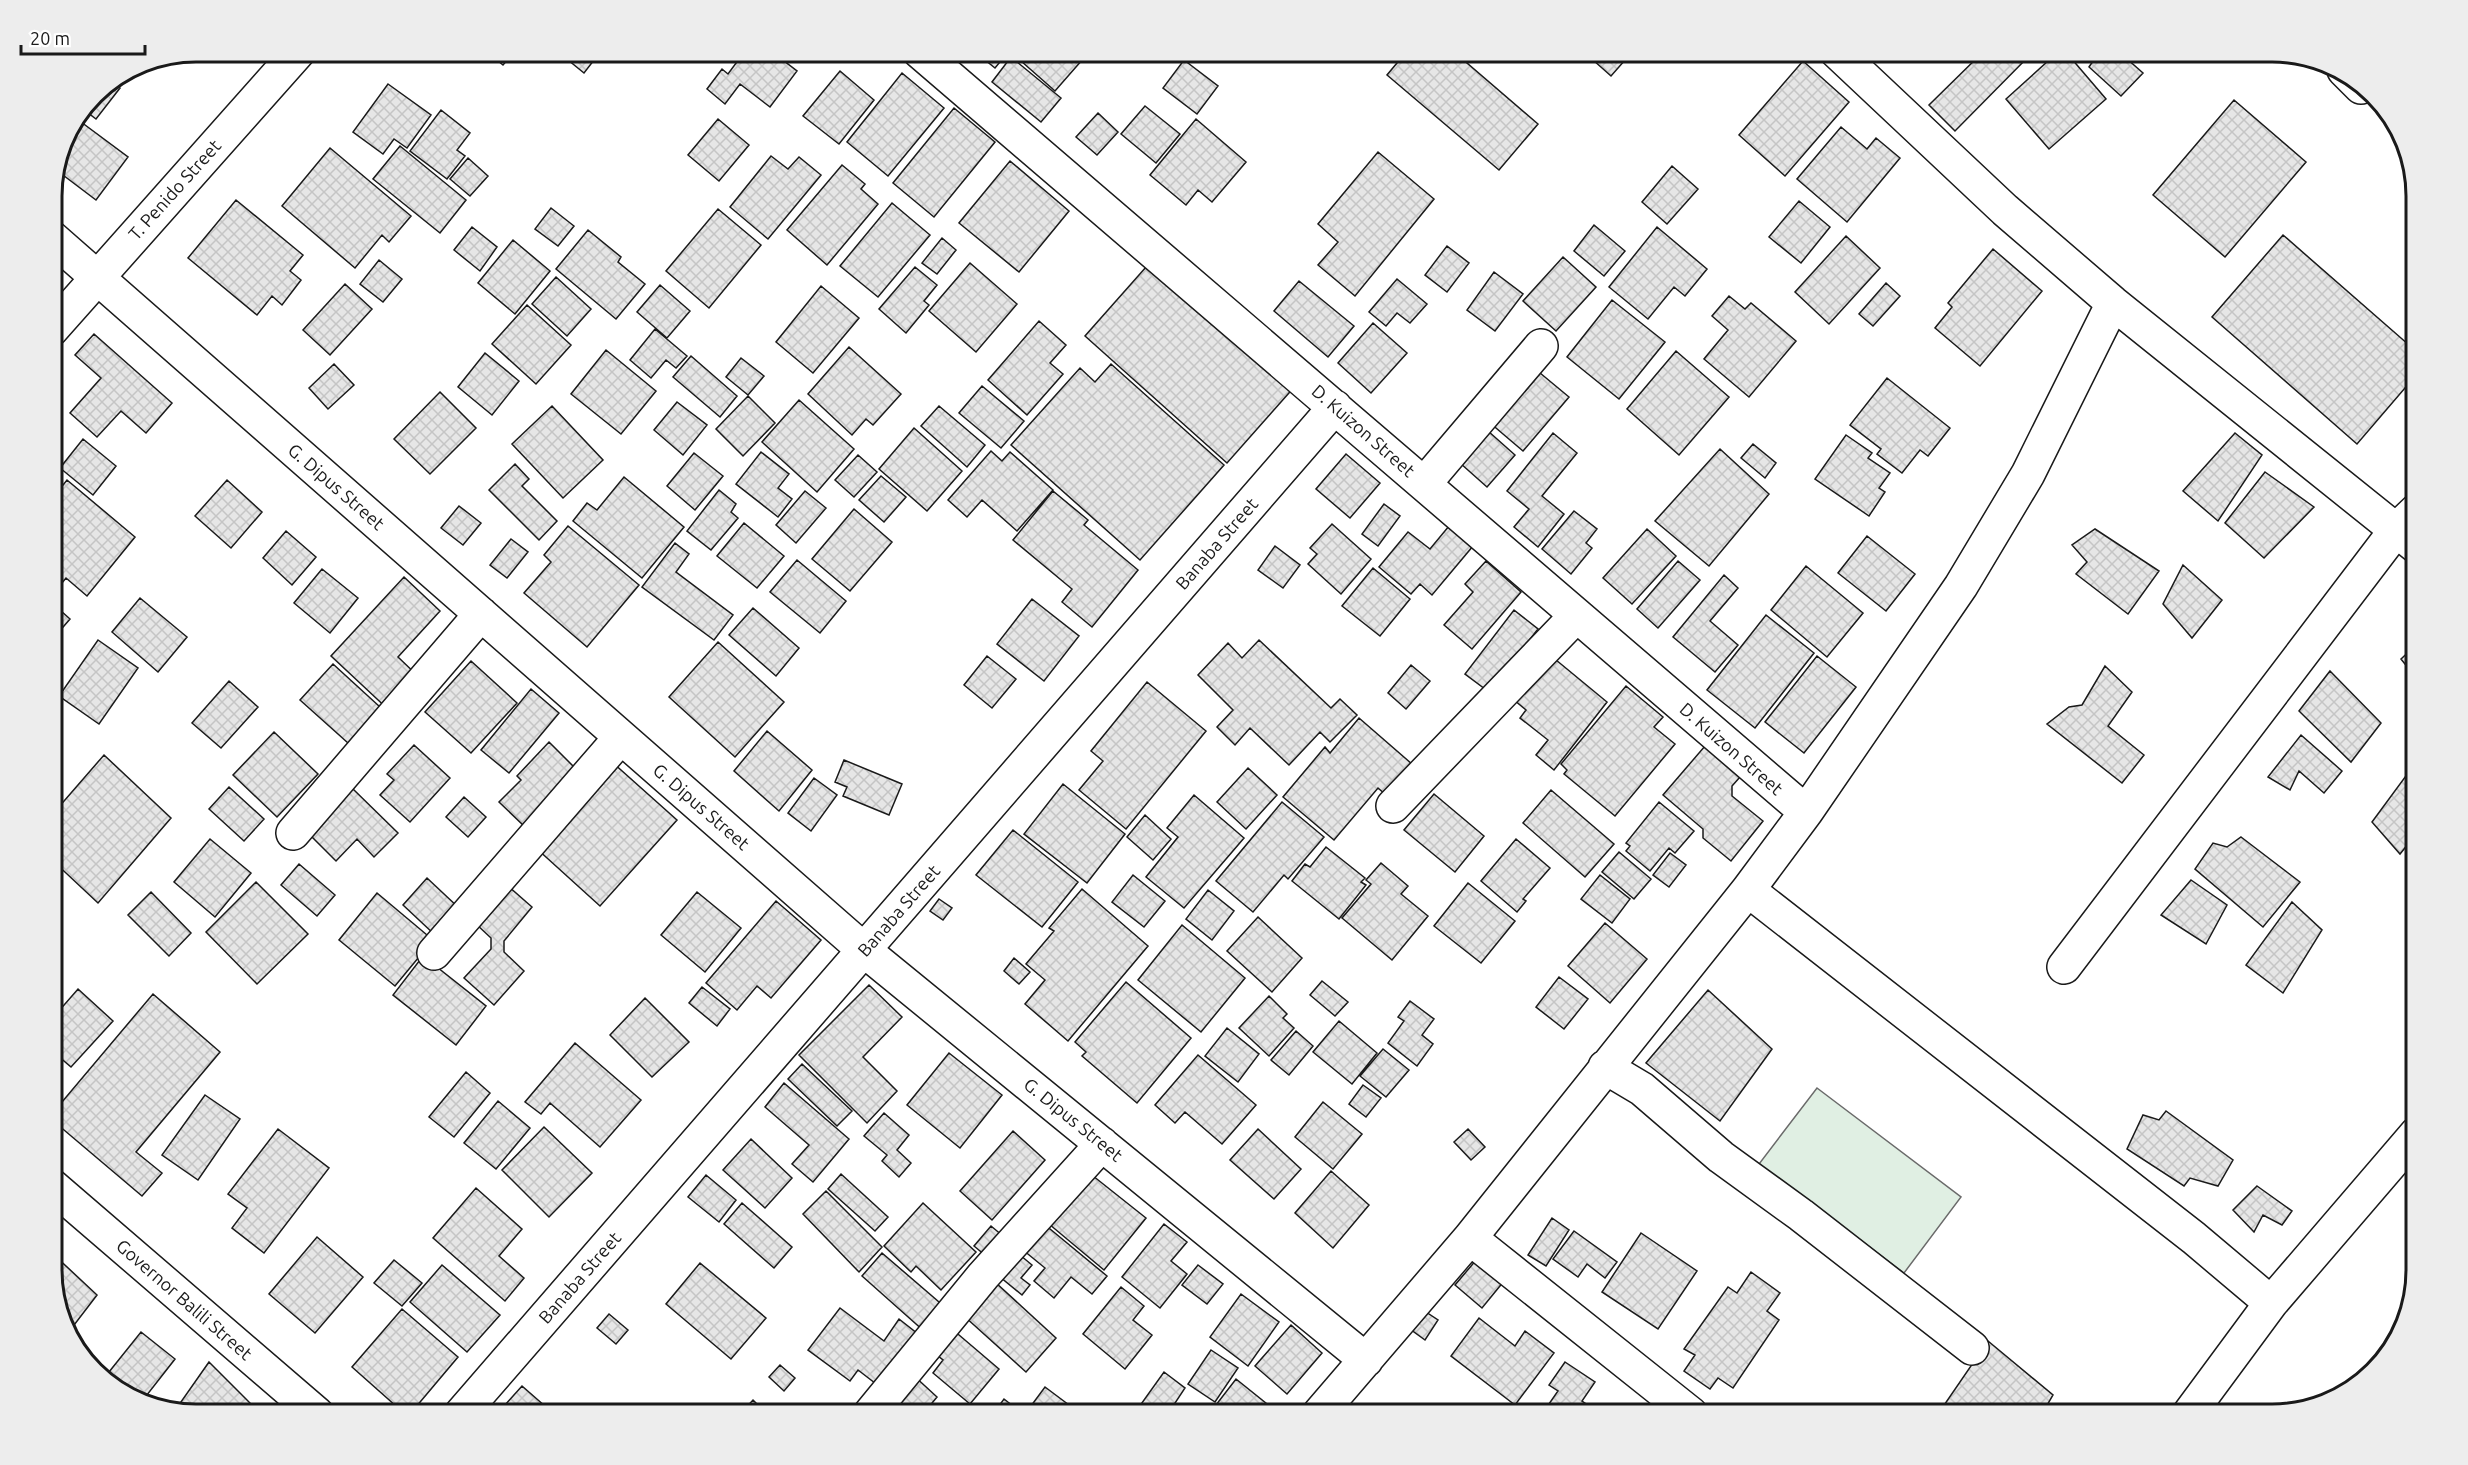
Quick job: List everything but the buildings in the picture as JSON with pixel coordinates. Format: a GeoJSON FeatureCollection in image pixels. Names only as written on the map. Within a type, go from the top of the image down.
{"type":"FeatureCollection","features":[{"type":"Feature","properties":{"kind":"street","name":"T. Penido Street"},"geometry":{"type":"LineString","coordinates":[[62,318],[289,62]]}},
{"type":"Feature","properties":{"kind":"street","name":"D. Kuizon Street"},"geometry":{"type":"LineString","coordinates":[[932,62],[1806,812]]}},
{"type":"Feature","properties":{"kind":"street"},"geometry":{"type":"LineString","coordinates":[[1848,62],[2005,210],[2113,303],[2406,526]]}},
{"type":"Feature","properties":{"kind":"street","name":"G. Dipus Street"},"geometry":{"type":"LineString","coordinates":[[62,246],[865,951],[1366,1360]]}},
{"type":"Feature","properties":{"kind":"street"},"geometry":{"type":"LineString","coordinates":[[1328,1404],[1470,1238],[1748,890],[1806,812],[1961,586],[2028,474],[2113,303]]}},
{"type":"Feature","properties":{"kind":"street"},"geometry":{"type":"LineString","coordinates":[[1424,484],[1542,346]]}},
{"type":"Feature","properties":{"kind":"street","name":"Banaba Street"},"geometry":{"type":"LineString","coordinates":[[470,1404],[1335,407]]}},
{"type":"Feature","properties":{"kind":"street"},"geometry":{"type":"LineString","coordinates":[[2064,967],[2406,534]]}},
{"type":"Feature","properties":{"kind":"street"},"geometry":{"type":"LineString","coordinates":[[293,834],[482,614]]}},
{"type":"Feature","properties":{"kind":"street"},"geometry":{"type":"LineString","coordinates":[[1393,806],[1576,616]]}},
{"type":"Feature","properties":{"kind":"street"},"geometry":{"type":"LineString","coordinates":[[434,952],[621,737]]}},
{"type":"Feature","properties":{"kind":"street"},"geometry":{"type":"LineString","coordinates":[[1748,890],[2185,1231],[2271,1303]]}},
{"type":"Feature","properties":{"kind":"street"},"geometry":{"type":"LineString","coordinates":[[1605,1067],[1642,1089],[1722,1156],[1972,1348]]}},
{"type":"Feature","properties":{"kind":"street"},"geometry":{"type":"LineString","coordinates":[[878,1404],[983,1276],[1102,1144]]}},
{"type":"Feature","properties":{"kind":"street"},"geometry":{"type":"LineString","coordinates":[[2196,1404],[2271,1303],[2406,1145]]}},
{"type":"Feature","properties":{"kind":"street","name":"Governor Balili Street"},"geometry":{"type":"LineString","coordinates":[[62,1194],[305,1404]]}},
{"type":"Feature","properties":{"kind":"street"},"geometry":{"type":"LineString","coordinates":[[1470,1238],[1678,1404]]}},
{"type":"Feature","properties":{"kind":"green space"},"geometry":{"type":"Polygon","coordinates":[[[1817,1088],[1961,1197],[1904,1273],[1759,1164],[1817,1088]]]}}]}
